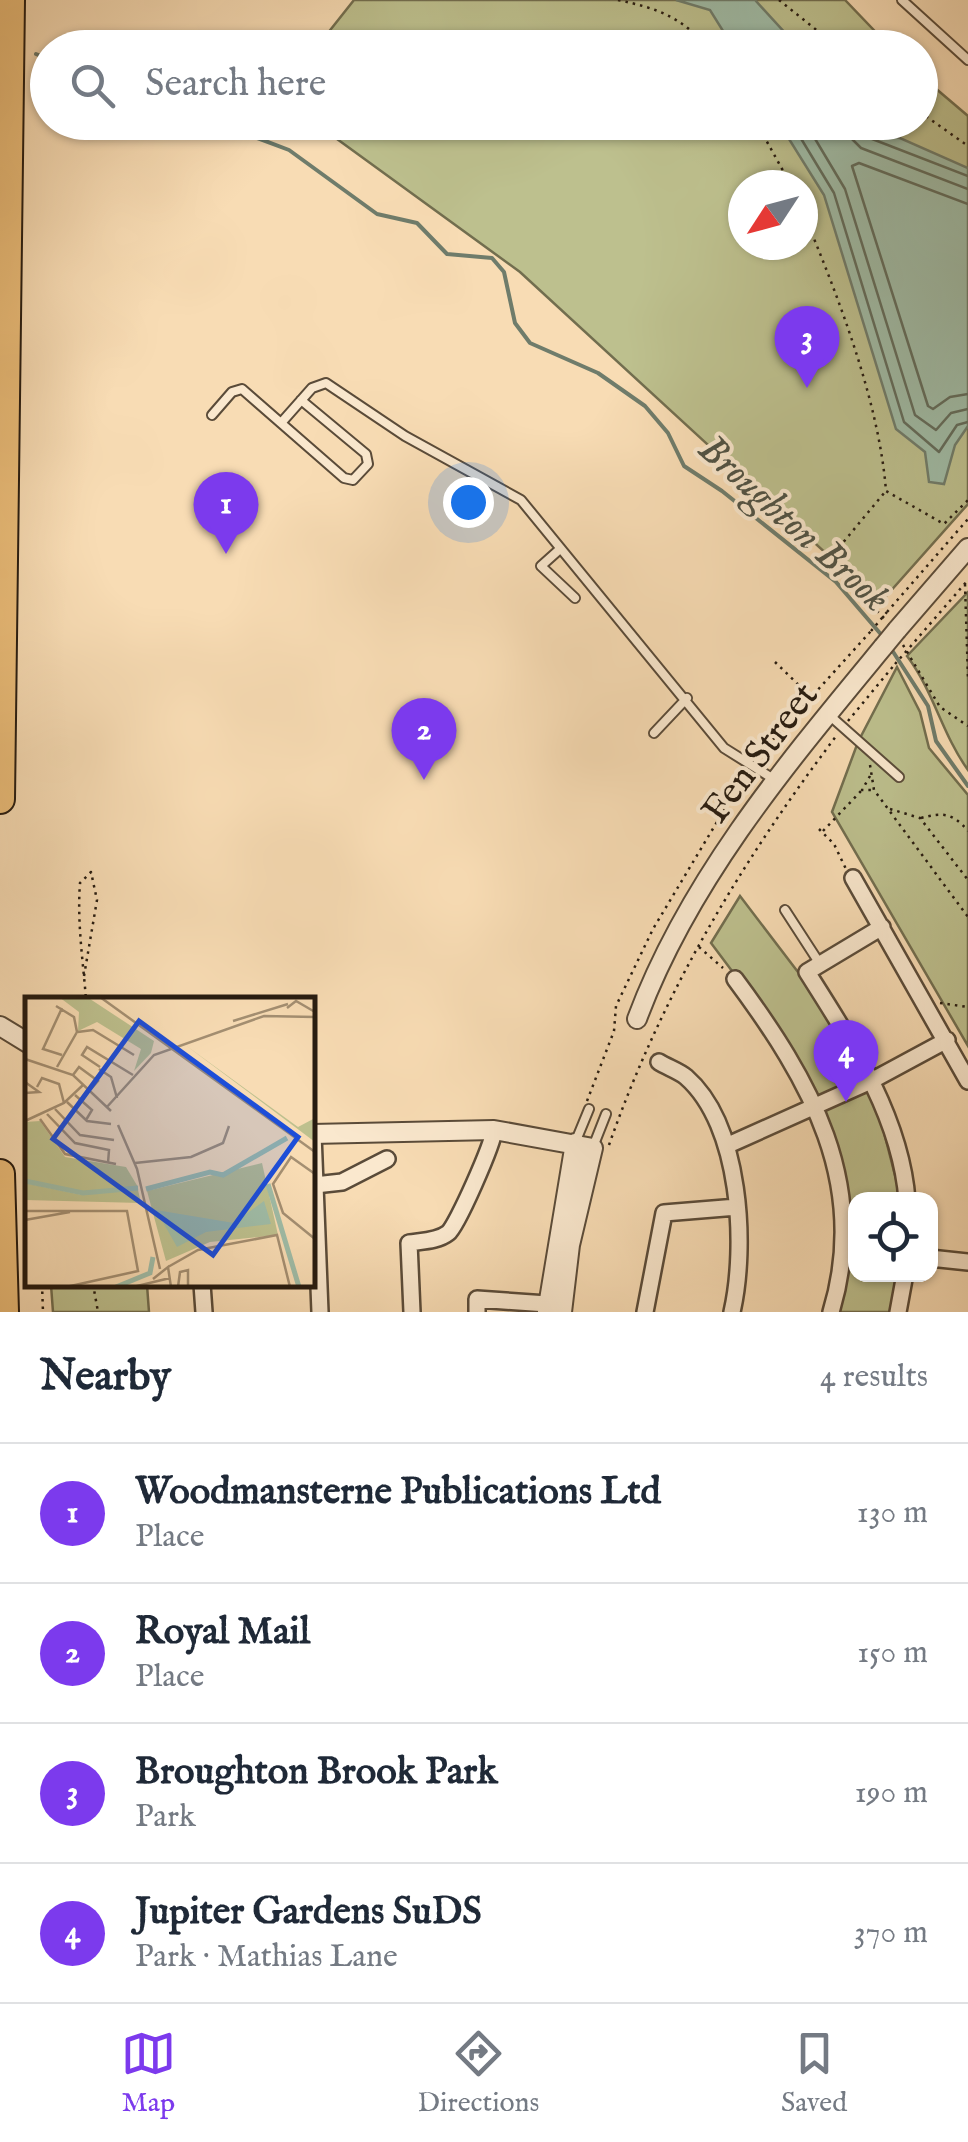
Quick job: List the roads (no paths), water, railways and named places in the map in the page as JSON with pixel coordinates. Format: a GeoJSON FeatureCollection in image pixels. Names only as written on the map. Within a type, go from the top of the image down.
{"type":"FeatureCollection","features":[{"type":"Feature","properties":{"kind":"highway"},"geometry":{"type":"LineString","coordinates":[[0,798],[10,0]]}},
{"type":"Feature","properties":{"kind":"highway"},"geometry":{"type":"LineString","coordinates":[[0,1174],[4,1312]]}},
{"type":"Feature","properties":{"kind":"street","name":"Fen Street"},"geometry":{"type":"LineString","coordinates":[[637,1018],[648,989],[719,860],[775,780],[892,636],[962,540]]}},
{"type":"Feature","properties":{"kind":"street"},"geometry":{"type":"LineString","coordinates":[[853,878],[968,1081]]}},
{"type":"Feature","properties":{"kind":"street"},"geometry":{"type":"LineString","coordinates":[[882,928],[814,968],[871,1081],[907,1192]]}},
{"type":"Feature","properties":{"kind":"street"},"geometry":{"type":"LineString","coordinates":[[735,980],[816,1107],[842,1184],[845,1242],[831,1312]]}},
{"type":"Feature","properties":{"kind":"street"},"geometry":{"type":"LineString","coordinates":[[0,1026],[25,1040]]}},
{"type":"Feature","properties":{"kind":"street"},"geometry":{"type":"LineString","coordinates":[[726,1146],[871,1081],[947,1040]]}},
{"type":"Feature","properties":{"kind":"street"},"geometry":{"type":"LineString","coordinates":[[659,1062],[686,1077],[706,1104],[726,1146],[737,1207],[738,1280],[732,1312]]}},
{"type":"Feature","properties":{"kind":"street"},"geometry":{"type":"LineString","coordinates":[[412,1312],[409,1242],[446,1234],[455,1224],[462,1202],[492,1147],[494,1130]]}},
{"type":"Feature","properties":{"kind":"street"},"geometry":{"type":"LineString","coordinates":[[315,1134],[494,1130],[592,1146],[552,1309],[477,1299],[477,1312]]}},
{"type":"Feature","properties":{"kind":"street"},"geometry":{"type":"LineString","coordinates":[[315,1184],[342,1182],[387,1159]]}},
{"type":"Feature","properties":{"kind":"street"},"geometry":{"type":"LineString","coordinates":[[645,1312],[664,1214],[737,1207]]}},
{"type":"Feature","properties":{"kind":"street"},"geometry":{"type":"LineString","coordinates":[[315,1237],[320,1312]]}},
{"type":"Feature","properties":{"kind":"street"},"geometry":{"type":"LineString","coordinates":[[938,1259],[968,1262]]}},
{"type":"Feature","properties":{"kind":"street"},"geometry":{"type":"LineString","coordinates":[[898,1312],[904,1282]]}},
{"type":"Feature","properties":{"kind":"street"},"geometry":{"type":"LineString","coordinates":[[202,1287],[204,1312]]}},
{"type":"Feature","properties":{"kind":"lane"},"geometry":{"type":"LineString","coordinates":[[902,0],[935,30]]}},
{"type":"Feature","properties":{"kind":"lane"},"geometry":{"type":"LineString","coordinates":[[938,33],[968,60]]}},
{"type":"Feature","properties":{"kind":"lane"},"geometry":{"type":"LineString","coordinates":[[281,423],[317,384],[329,384],[405,436],[520,500],[644,653],[687,698],[724,748],[775,780]]}},
{"type":"Feature","properties":{"kind":"lane"},"geometry":{"type":"LineString","coordinates":[[212,415],[238,389],[349,481],[368,464],[366,454],[301,400]]}},
{"type":"Feature","properties":{"kind":"lane"},"geometry":{"type":"LineString","coordinates":[[560,549],[541,566],[575,598]]}},
{"type":"Feature","properties":{"kind":"lane"},"geometry":{"type":"LineString","coordinates":[[654,733],[687,698]]}},
{"type":"Feature","properties":{"kind":"lane"},"geometry":{"type":"LineString","coordinates":[[828,714],[899,777]]}},
{"type":"Feature","properties":{"kind":"lane"},"geometry":{"type":"LineString","coordinates":[[785,910],[814,968]]}},
{"type":"Feature","properties":{"kind":"lane"},"geometry":{"type":"LineString","coordinates":[[589,1110],[592,1146]]}},
{"type":"Feature","properties":{"kind":"lane"},"geometry":{"type":"LineString","coordinates":[[592,1146],[606,1114]]}},
{"type":"Feature","properties":{"kind":"water"},"geometry":{"type":"Polygon","coordinates":[[[676,0],[755,0],[782,30],[722,30],[710,10],[676,0]]]}},
{"type":"Feature","properties":{"kind":"water"},"geometry":{"type":"Polygon","coordinates":[[[790,140],[905,140],[968,168],[968,426],[955,445],[944,484],[929,482],[925,452],[896,429],[818,185],[818,170],[808,170],[790,140]]]}},
{"type":"Feature","properties":{"kind":"waterway","name":"Broughton Brook"},"geometry":{"type":"LineString","coordinates":[[263,140],[289,150],[377,214],[417,223],[447,254],[492,258],[504,272],[515,323],[530,343],[598,373],[645,406],[668,433],[684,466],[722,491],[836,582],[885,639]]}},
{"type":"Feature","properties":{"kind":"waterway","name":"Broughton Brook"},"geometry":{"type":"LineString","coordinates":[[890,647],[928,706],[936,741],[968,786]]}},
{"type":"Feature","properties":{"kind":"place","name":"Broughton Brook Park"},"geometry":{"type":"Point","coordinates":[807,388]}},
{"type":"Feature","properties":{"kind":"place","name":"Woodmansterne Publications Ltd"},"geometry":{"type":"Point","coordinates":[226,554]}},
{"type":"Feature","properties":{"kind":"place","name":"Royal Mail"},"geometry":{"type":"Point","coordinates":[424,780]}},
{"type":"Feature","properties":{"kind":"place","name":"Jupiter Gardens SuDS"},"geometry":{"type":"Point","coordinates":[846,1102]}}]}
